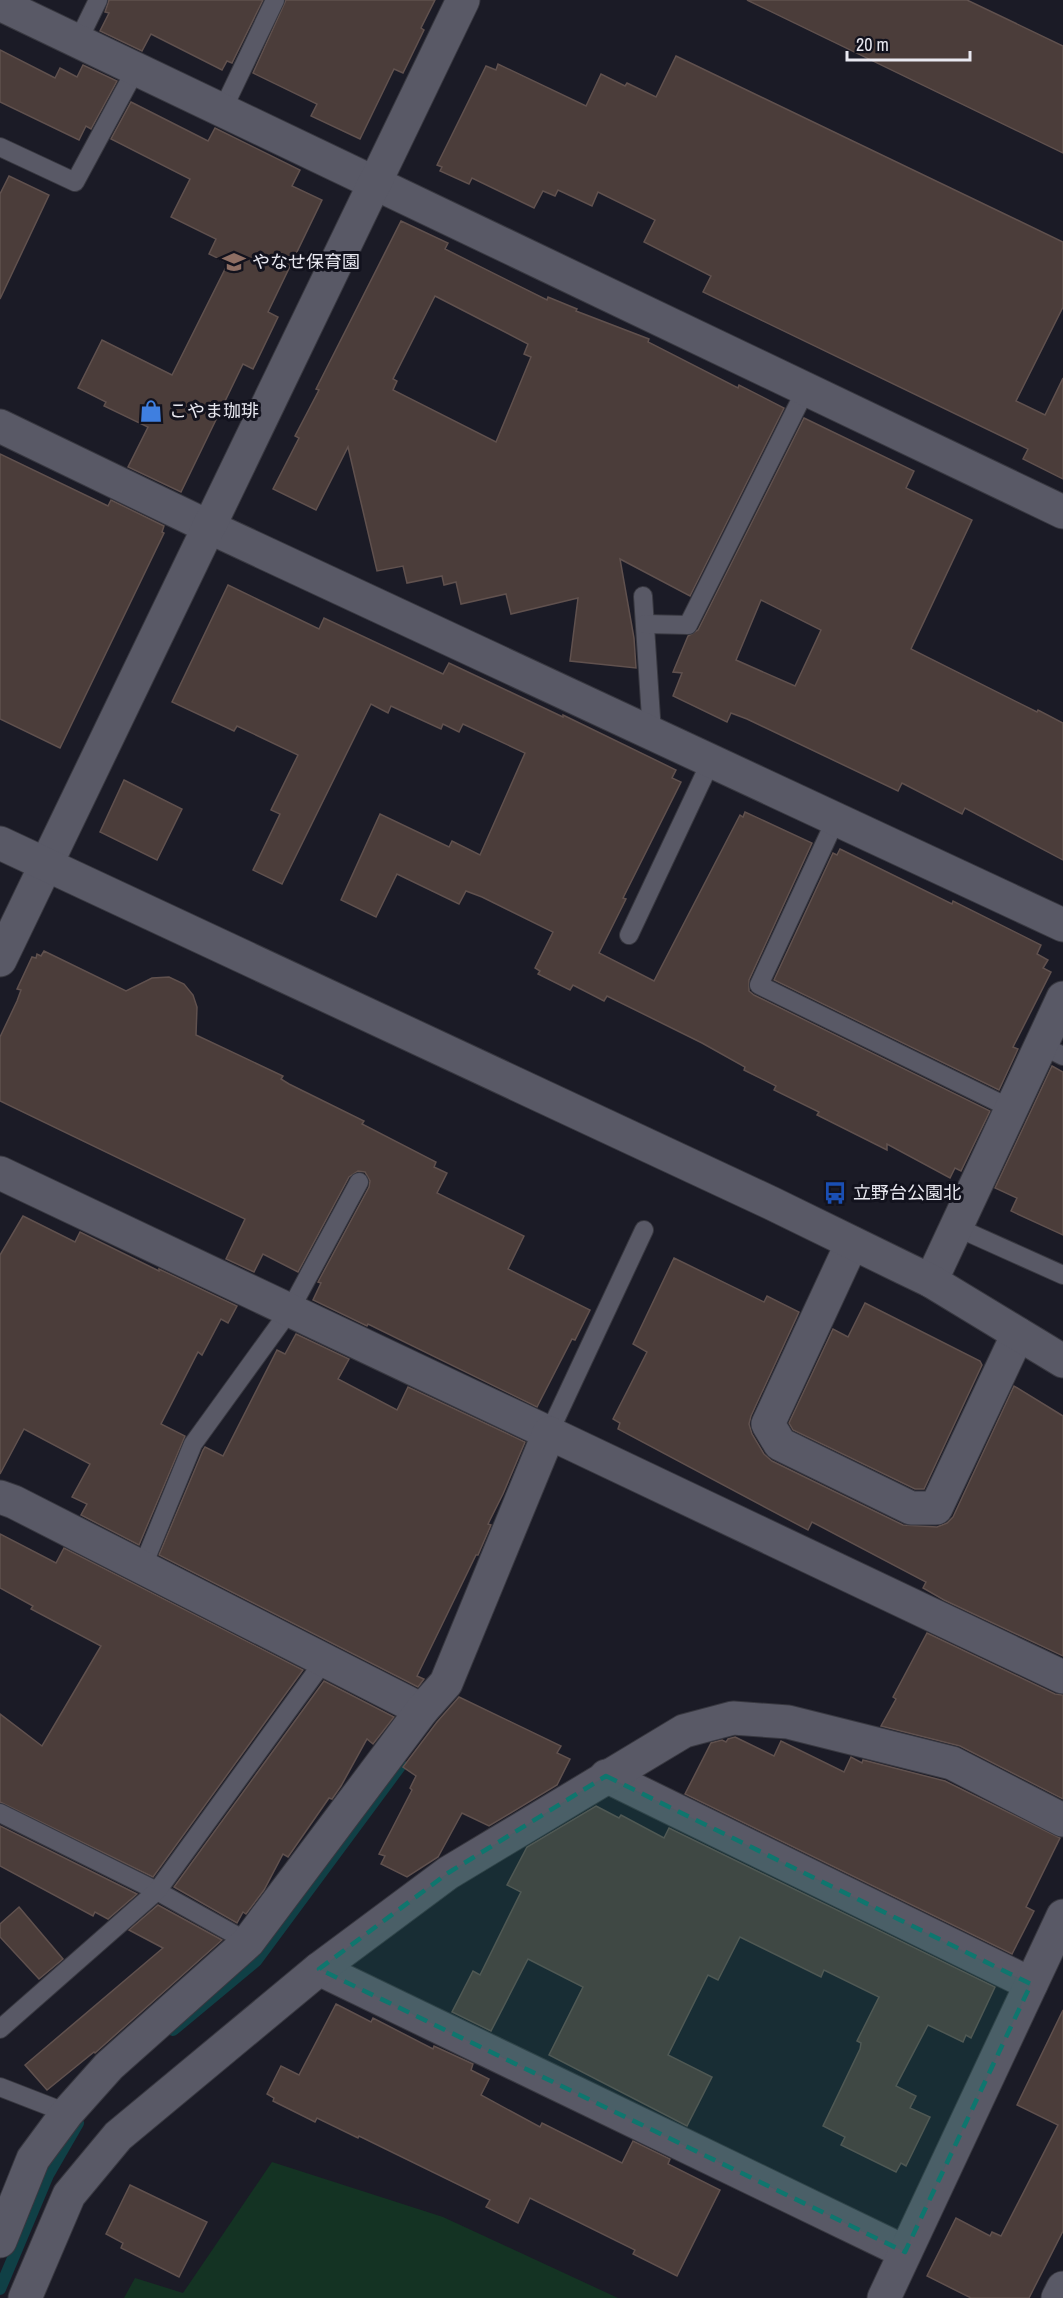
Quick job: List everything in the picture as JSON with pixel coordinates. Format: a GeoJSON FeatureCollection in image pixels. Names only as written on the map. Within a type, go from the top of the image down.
{"type":"FeatureCollection","features":[{"type":"Feature","properties":{"kind":"street"},"geometry":{"type":"LineString","coordinates":[[0,960],[463,0]]}},
{"type":"Feature","properties":{"kind":"street"},"geometry":{"type":"LineString","coordinates":[[0,4],[1063,512]]}},
{"type":"Feature","properties":{"kind":"street"},"geometry":{"type":"LineString","coordinates":[[0,426],[209,527],[1063,926]]}},
{"type":"Feature","properties":{"kind":"street"},"geometry":{"type":"LineString","coordinates":[[0,843],[931,1281],[1063,1361]]}},
{"type":"Feature","properties":{"kind":"street"},"geometry":{"type":"LineString","coordinates":[[931,1281],[1012,1109],[1052,1051],[1063,998]]}},
{"type":"Feature","properties":{"kind":"street"},"geometry":{"type":"LineString","coordinates":[[0,1173],[1063,1677]]}},
{"type":"Feature","properties":{"kind":"street"},"geometry":{"type":"LineString","coordinates":[[852,1243],[768,1424],[780,1444],[911,1508],[936,1508],[1018,1334]]}},
{"type":"Feature","properties":{"kind":"street"},"geometry":{"type":"LineString","coordinates":[[0,2241],[33,2159],[67,2114],[109,2066],[248,1942],[422,1710],[446,1683],[549,1432]]}},
{"type":"Feature","properties":{"kind":"street"},"geometry":{"type":"LineString","coordinates":[[0,1497],[422,1710]]}},
{"type":"Feature","properties":{"kind":"street"},"geometry":{"type":"LineString","coordinates":[[25,2298],[69,2195],[118,2136],[320,1969],[448,1873],[684,1731],[733,1718],[789,1722],[952,1763],[1063,1820]]}},
{"type":"Feature","properties":{"kind":"street"},"geometry":{"type":"LineString","coordinates":[[606,1776],[1031,1984]]}},
{"type":"Feature","properties":{"kind":"street"},"geometry":{"type":"LineString","coordinates":[[884,2298],[1063,1916]]}},
{"type":"Feature","properties":{"kind":"street"},"geometry":{"type":"LineString","coordinates":[[320,1969],[905,2252]]}},
{"type":"Feature","properties":{"kind":"street"},"geometry":{"type":"LineString","coordinates":[[1058,2298],[1063,2288]]}},
{"type":"Feature","properties":{"kind":"lane"},"geometry":{"type":"LineString","coordinates":[[78,41],[98,0]]}},
{"type":"Feature","properties":{"kind":"lane"},"geometry":{"type":"LineString","coordinates":[[222,111],[274,0]]}},
{"type":"Feature","properties":{"kind":"lane"},"geometry":{"type":"LineString","coordinates":[[0,147],[75,182],[136,69]]}},
{"type":"Feature","properties":{"kind":"lane"},"geometry":{"type":"LineString","coordinates":[[645,624],[688,625],[806,389]]}},
{"type":"Feature","properties":{"kind":"lane"},"geometry":{"type":"LineString","coordinates":[[643,596],[652,733]]}},
{"type":"Feature","properties":{"kind":"lane"},"geometry":{"type":"LineString","coordinates":[[629,935],[711,761]]}},
{"type":"Feature","properties":{"kind":"lane"},"geometry":{"type":"LineString","coordinates":[[836,819],[759,985],[1012,1109]]}},
{"type":"Feature","properties":{"kind":"lane"},"geometry":{"type":"LineString","coordinates":[[142,1568],[193,1444],[290,1310],[359,1182]]}},
{"type":"Feature","properties":{"kind":"lane"},"geometry":{"type":"LineString","coordinates":[[956,1227],[1063,1275]]}},
{"type":"Feature","properties":{"kind":"lane"},"geometry":{"type":"LineString","coordinates":[[549,1432],[644,1230]]}},
{"type":"Feature","properties":{"kind":"lane"},"geometry":{"type":"LineString","coordinates":[[0,2029],[157,1891],[324,1661]]}},
{"type":"Feature","properties":{"kind":"lane"},"geometry":{"type":"LineString","coordinates":[[0,1814],[157,1891],[248,1942]]}},
{"type":"Feature","properties":{"kind":"lane"},"geometry":{"type":"LineString","coordinates":[[0,2087],[67,2114]]}},
{"type":"Feature","properties":{"kind":"highlighted area"},"geometry":{"type":"Polygon","coordinates":[[[606,1776],[1031,1984],[905,2252],[319,1969],[448,1873],[606,1776]]]}},
{"type":"Feature","properties":{"kind":"green space"},"geometry":{"type":"Polygon","coordinates":[[[272,2162],[443,2217],[618,2298],[124,2298],[135,2278],[183,2293],[272,2162]]]}},
{"type":"Feature","properties":{"kind":"building"},"geometry":{"type":"Polygon","coordinates":[[[109,0],[263,0],[232,63],[227,61],[222,70],[151,34],[142,51],[100,31],[109,13],[105,12],[109,0]]]}},
{"type":"Feature","properties":{"kind":"building"},"geometry":{"type":"Polygon","coordinates":[[[286,0],[435,0],[421,28],[424,30],[403,73],[394,69],[360,139],[311,116],[317,104],[253,73],[286,0]]]}},
{"type":"Feature","properties":{"kind":"building"},"geometry":{"type":"Polygon","coordinates":[[[747,0],[967,0],[1063,46],[1063,153],[747,0]]]}},
{"type":"Feature","properties":{"kind":"building"},"geometry":{"type":"Polygon","coordinates":[[[0,50],[55,78],[60,68],[77,77],[83,65],[117,81],[91,129],[86,126],[79,140],[0,102],[0,50]]]}},
{"type":"Feature","properties":{"kind":"building"},"geometry":{"type":"Polygon","coordinates":[[[676,56],[1063,242],[1063,307],[1016,401],[1045,415],[1063,378],[1063,479],[1023,459],[1028,449],[703,292],[711,276],[644,242],[655,220],[598,192],[592,206],[558,190],[555,196],[543,191],[534,208],[472,178],[469,184],[440,171],[442,167],[437,165],[486,66],[496,70],[498,64],[586,106],[601,74],[625,86],[627,83],[656,97],[676,56]]]}},
{"type":"Feature","properties":{"kind":"building"},"geometry":{"type":"Polygon","coordinates":[[[131,102],[208,141],[215,128],[300,170],[292,186],[322,200],[268,312],[278,317],[253,369],[243,364],[181,492],[128,467],[148,427],[104,406],[106,402],[78,388],[102,340],[172,375],[228,263],[209,254],[216,239],[171,217],[190,179],[111,139],[131,102]]]}},
{"type":"Feature","properties":{"kind":"building"},"geometry":{"type":"Polygon","coordinates":[[[9,176],[49,195],[0,299],[0,194],[9,176]]]}},
{"type":"Feature","properties":{"kind":"building"},"geometry":{"type":"Polygon","coordinates":[[[401,221],[448,243],[445,249],[547,300],[548,297],[577,309],[576,311],[649,339],[648,342],[738,388],[739,385],[784,408],[690,596],[620,559],[634,638],[636,668],[570,661],[578,598],[511,614],[506,594],[461,604],[456,582],[444,585],[442,576],[407,583],[403,566],[377,571],[348,447],[316,510],[273,489],[299,438],[295,436],[319,390],[316,389],[401,221]],[[435,296],[393,379],[397,381],[393,390],[496,442],[531,357],[524,354],[528,344],[435,296]]]}},
{"type":"Feature","properties":{"kind":"building"},"geometry":{"type":"Polygon","coordinates":[[[804,418],[914,471],[906,488],[972,520],[911,649],[1063,723],[1063,860],[965,808],[962,814],[902,783],[898,791],[747,719],[731,713],[727,722],[673,696],[682,673],[673,672],[688,636],[698,630],[804,418]],[[761,600],[736,660],[795,686],[821,630],[761,600]]]}},
{"type":"Feature","properties":{"kind":"building"},"geometry":{"type":"Polygon","coordinates":[[[0,454],[108,506],[111,500],[164,526],[162,532],[164,533],[60,748],[0,719],[0,454]]]}},
{"type":"Feature","properties":{"kind":"building"},"geometry":{"type":"Polygon","coordinates":[[[228,585],[319,629],[324,618],[443,674],[449,663],[676,770],[672,778],[681,782],[623,898],[626,899],[599,953],[654,981],[740,815],[743,817],[745,812],[812,843],[749,980],[749,991],[990,1111],[961,1171],[955,1168],[950,1178],[887,1144],[887,1150],[817,1115],[819,1112],[774,1090],[776,1086],[744,1070],[745,1067],[702,1043],[607,996],[604,1001],[573,985],[570,990],[538,974],[540,971],[535,968],[553,932],[482,897],[466,891],[459,904],[397,874],[376,917],[341,900],[380,814],[449,847],[452,841],[480,855],[525,753],[463,724],[459,732],[443,724],[441,729],[391,706],[388,713],[371,704],[282,884],[253,870],[280,814],[271,810],[298,755],[237,726],[234,731],[172,702],[228,585]]]}},
{"type":"Feature","properties":{"kind":"building"},"geometry":{"type":"Polygon","coordinates":[[[124,780],[182,809],[157,860],[100,832],[124,780]]]}},
{"type":"Feature","properties":{"kind":"building"},"geometry":{"type":"Polygon","coordinates":[[[840,849],[1041,945],[1037,954],[1048,960],[1043,968],[1051,972],[1013,1047],[1018,1049],[999,1090],[774,980],[833,853],[837,855],[840,849]]]}},
{"type":"Feature","properties":{"kind":"building"},"geometry":{"type":"Polygon","coordinates":[[[44,951],[126,991],[152,978],[169,977],[184,984],[193,995],[197,1007],[196,1035],[283,1076],[281,1079],[289,1084],[364,1121],[362,1124],[436,1162],[434,1167],[447,1173],[437,1193],[524,1236],[508,1269],[590,1310],[575,1340],[572,1339],[537,1407],[368,1324],[367,1326],[313,1300],[321,1283],[318,1282],[369,1187],[370,1181],[365,1172],[358,1171],[349,1177],[298,1272],[263,1254],[254,1272],[226,1259],[245,1219],[0,1101],[0,1037],[17,1001],[21,990],[17,989],[32,957],[36,958],[37,954],[41,956],[44,951]]]}},
{"type":"Feature","properties":{"kind":"building"},"geometry":{"type":"Polygon","coordinates":[[[1052,1066],[1063,1072],[1063,1235],[1011,1211],[1017,1198],[995,1188],[1052,1066]]]}},
{"type":"Feature","properties":{"kind":"building"},"geometry":{"type":"Polygon","coordinates":[[[23,1216],[75,1242],[80,1232],[237,1306],[228,1323],[221,1319],[202,1355],[198,1352],[161,1424],[185,1436],[139,1545],[81,1515],[87,1504],[72,1497],[90,1464],[24,1429],[0,1474],[0,1255],[23,1216]]]}},
{"type":"Feature","properties":{"kind":"building"},"geometry":{"type":"Polygon","coordinates":[[[674,1258],[764,1302],[767,1296],[799,1312],[751,1416],[749,1424],[752,1434],[764,1454],[772,1461],[903,1525],[937,1527],[947,1523],[953,1517],[1014,1386],[1063,1416],[1063,1656],[944,1600],[923,1588],[926,1582],[812,1522],[808,1530],[618,1429],[620,1423],[613,1419],[647,1352],[633,1344],[674,1258]]]}},
{"type":"Feature","properties":{"kind":"building"},"geometry":{"type":"Polygon","coordinates":[[[865,1303],[980,1361],[982,1365],[924,1489],[915,1489],[793,1430],[789,1423],[833,1329],[848,1337],[865,1303]]]}},
{"type":"Feature","properties":{"kind":"building"},"geometry":{"type":"Polygon","coordinates":[[[296,1334],[349,1359],[338,1379],[397,1410],[408,1387],[525,1442],[488,1524],[491,1525],[478,1555],[417,1676],[424,1679],[418,1687],[159,1555],[203,1450],[205,1447],[223,1456],[277,1350],[285,1354],[296,1334]]]}},
{"type":"Feature","properties":{"kind":"building"},"geometry":{"type":"Polygon","coordinates":[[[0,1534],[56,1563],[64,1548],[303,1670],[153,1877],[0,1802],[0,1714],[42,1746],[101,1646],[31,1609],[33,1606],[0,1588],[0,1534]]]}},
{"type":"Feature","properties":{"kind":"building"},"geometry":{"type":"Polygon","coordinates":[[[927,1633],[1055,1694],[1063,1695],[1063,1799],[960,1746],[881,1726],[896,1699],[893,1697],[927,1633]]]}},
{"type":"Feature","properties":{"kind":"building"},"geometry":{"type":"Polygon","coordinates":[[[324,1681],[394,1717],[373,1744],[367,1739],[332,1799],[329,1798],[288,1857],[283,1854],[264,1890],[246,1914],[243,1912],[237,1923],[174,1887],[324,1681]]]}},
{"type":"Feature","properties":{"kind":"building"},"geometry":{"type":"Polygon","coordinates":[[[459,1697],[561,1746],[557,1753],[570,1759],[557,1785],[489,1826],[462,1813],[438,1857],[407,1877],[381,1864],[385,1856],[379,1854],[412,1790],[410,1788],[416,1776],[403,1767],[459,1697]]]}},
{"type":"Feature","properties":{"kind":"building"},"geometry":{"type":"Polygon","coordinates":[[[735,1737],[774,1756],[781,1741],[844,1772],[851,1757],[862,1763],[863,1760],[945,1781],[1060,1838],[1026,1907],[1034,1911],[1012,1954],[685,1794],[711,1743],[722,1740],[726,1742],[735,1737]]]}},
{"type":"Feature","properties":{"kind":"building"},"geometry":{"type":"Polygon","coordinates":[[[596,1806],[619,1818],[621,1815],[664,1838],[669,1828],[995,1987],[971,2038],[966,2035],[963,2042],[928,2025],[896,2086],[916,2096],[910,2108],[930,2117],[906,2166],[901,2163],[896,2172],[841,2145],[845,2137],[823,2126],[860,2049],[861,2043],[857,2041],[879,1997],[824,1970],[821,1977],[740,1937],[718,1980],[708,1975],[668,2055],[712,2077],[687,2126],[549,2055],[583,1987],[528,1959],[491,2031],[452,2012],[473,1971],[480,1975],[521,1892],[507,1885],[527,1847],[596,1806]]]}},
{"type":"Feature","properties":{"kind":"building"},"geometry":{"type":"Polygon","coordinates":[[[0,1826],[137,1894],[108,1919],[95,1912],[93,1916],[0,1866],[0,1826]]]}},
{"type":"Feature","properties":{"kind":"building"},"geometry":{"type":"Polygon","coordinates":[[[158,1905],[222,1940],[95,2053],[47,2090],[25,2065],[163,1948],[129,1930],[158,1905]]]}},
{"type":"Feature","properties":{"kind":"building"},"geometry":{"type":"Polygon","coordinates":[[[19,1907],[63,1959],[39,1979],[0,1937],[0,1924],[19,1907]]]}},
{"type":"Feature","properties":{"kind":"building"},"geometry":{"type":"Polygon","coordinates":[[[336,2004],[371,2022],[373,2018],[433,2049],[434,2046],[473,2064],[471,2070],[489,2079],[481,2095],[540,2127],[542,2123],[622,2163],[633,2141],[670,2159],[668,2164],[720,2190],[677,2276],[633,2254],[635,2250],[530,2198],[518,2223],[486,2207],[490,2200],[359,2136],[358,2138],[317,2118],[315,2122],[273,2101],[274,2098],[267,2094],[281,2066],[299,2075],[336,2004]]]}},
{"type":"Feature","properties":{"kind":"building"},"geometry":{"type":"Polygon","coordinates":[[[1063,2010],[1063,2231],[1029,2298],[971,2298],[927,2276],[956,2218],[990,2236],[992,2232],[1001,2236],[1058,2125],[1017,2105],[1063,2010]]]}},
{"type":"Feature","properties":{"kind":"building"},"geometry":{"type":"Polygon","coordinates":[[[130,2185],[207,2222],[179,2277],[121,2248],[123,2243],[106,2234],[130,2185]]]}},
{"type":"Feature","properties":{"kind":"waterway"},"geometry":{"type":"LineString","coordinates":[[173,2030],[256,1961],[401,1765]]}},
{"type":"Feature","properties":{"kind":"waterway"},"geometry":{"type":"LineString","coordinates":[[0,2289],[48,2175],[78,2123]]}},
{"type":"Feature","properties":{"kind":"place","name":"やなせ保育園"},"geometry":{"type":"Point","coordinates":[234,262]}},
{"type":"Feature","properties":{"kind":"place","name":"こやま珈琲"},"geometry":{"type":"Point","coordinates":[151,411]}},
{"type":"Feature","properties":{"kind":"place","name":"立野台公園北"},"geometry":{"type":"Point","coordinates":[835,1193]}}]}
